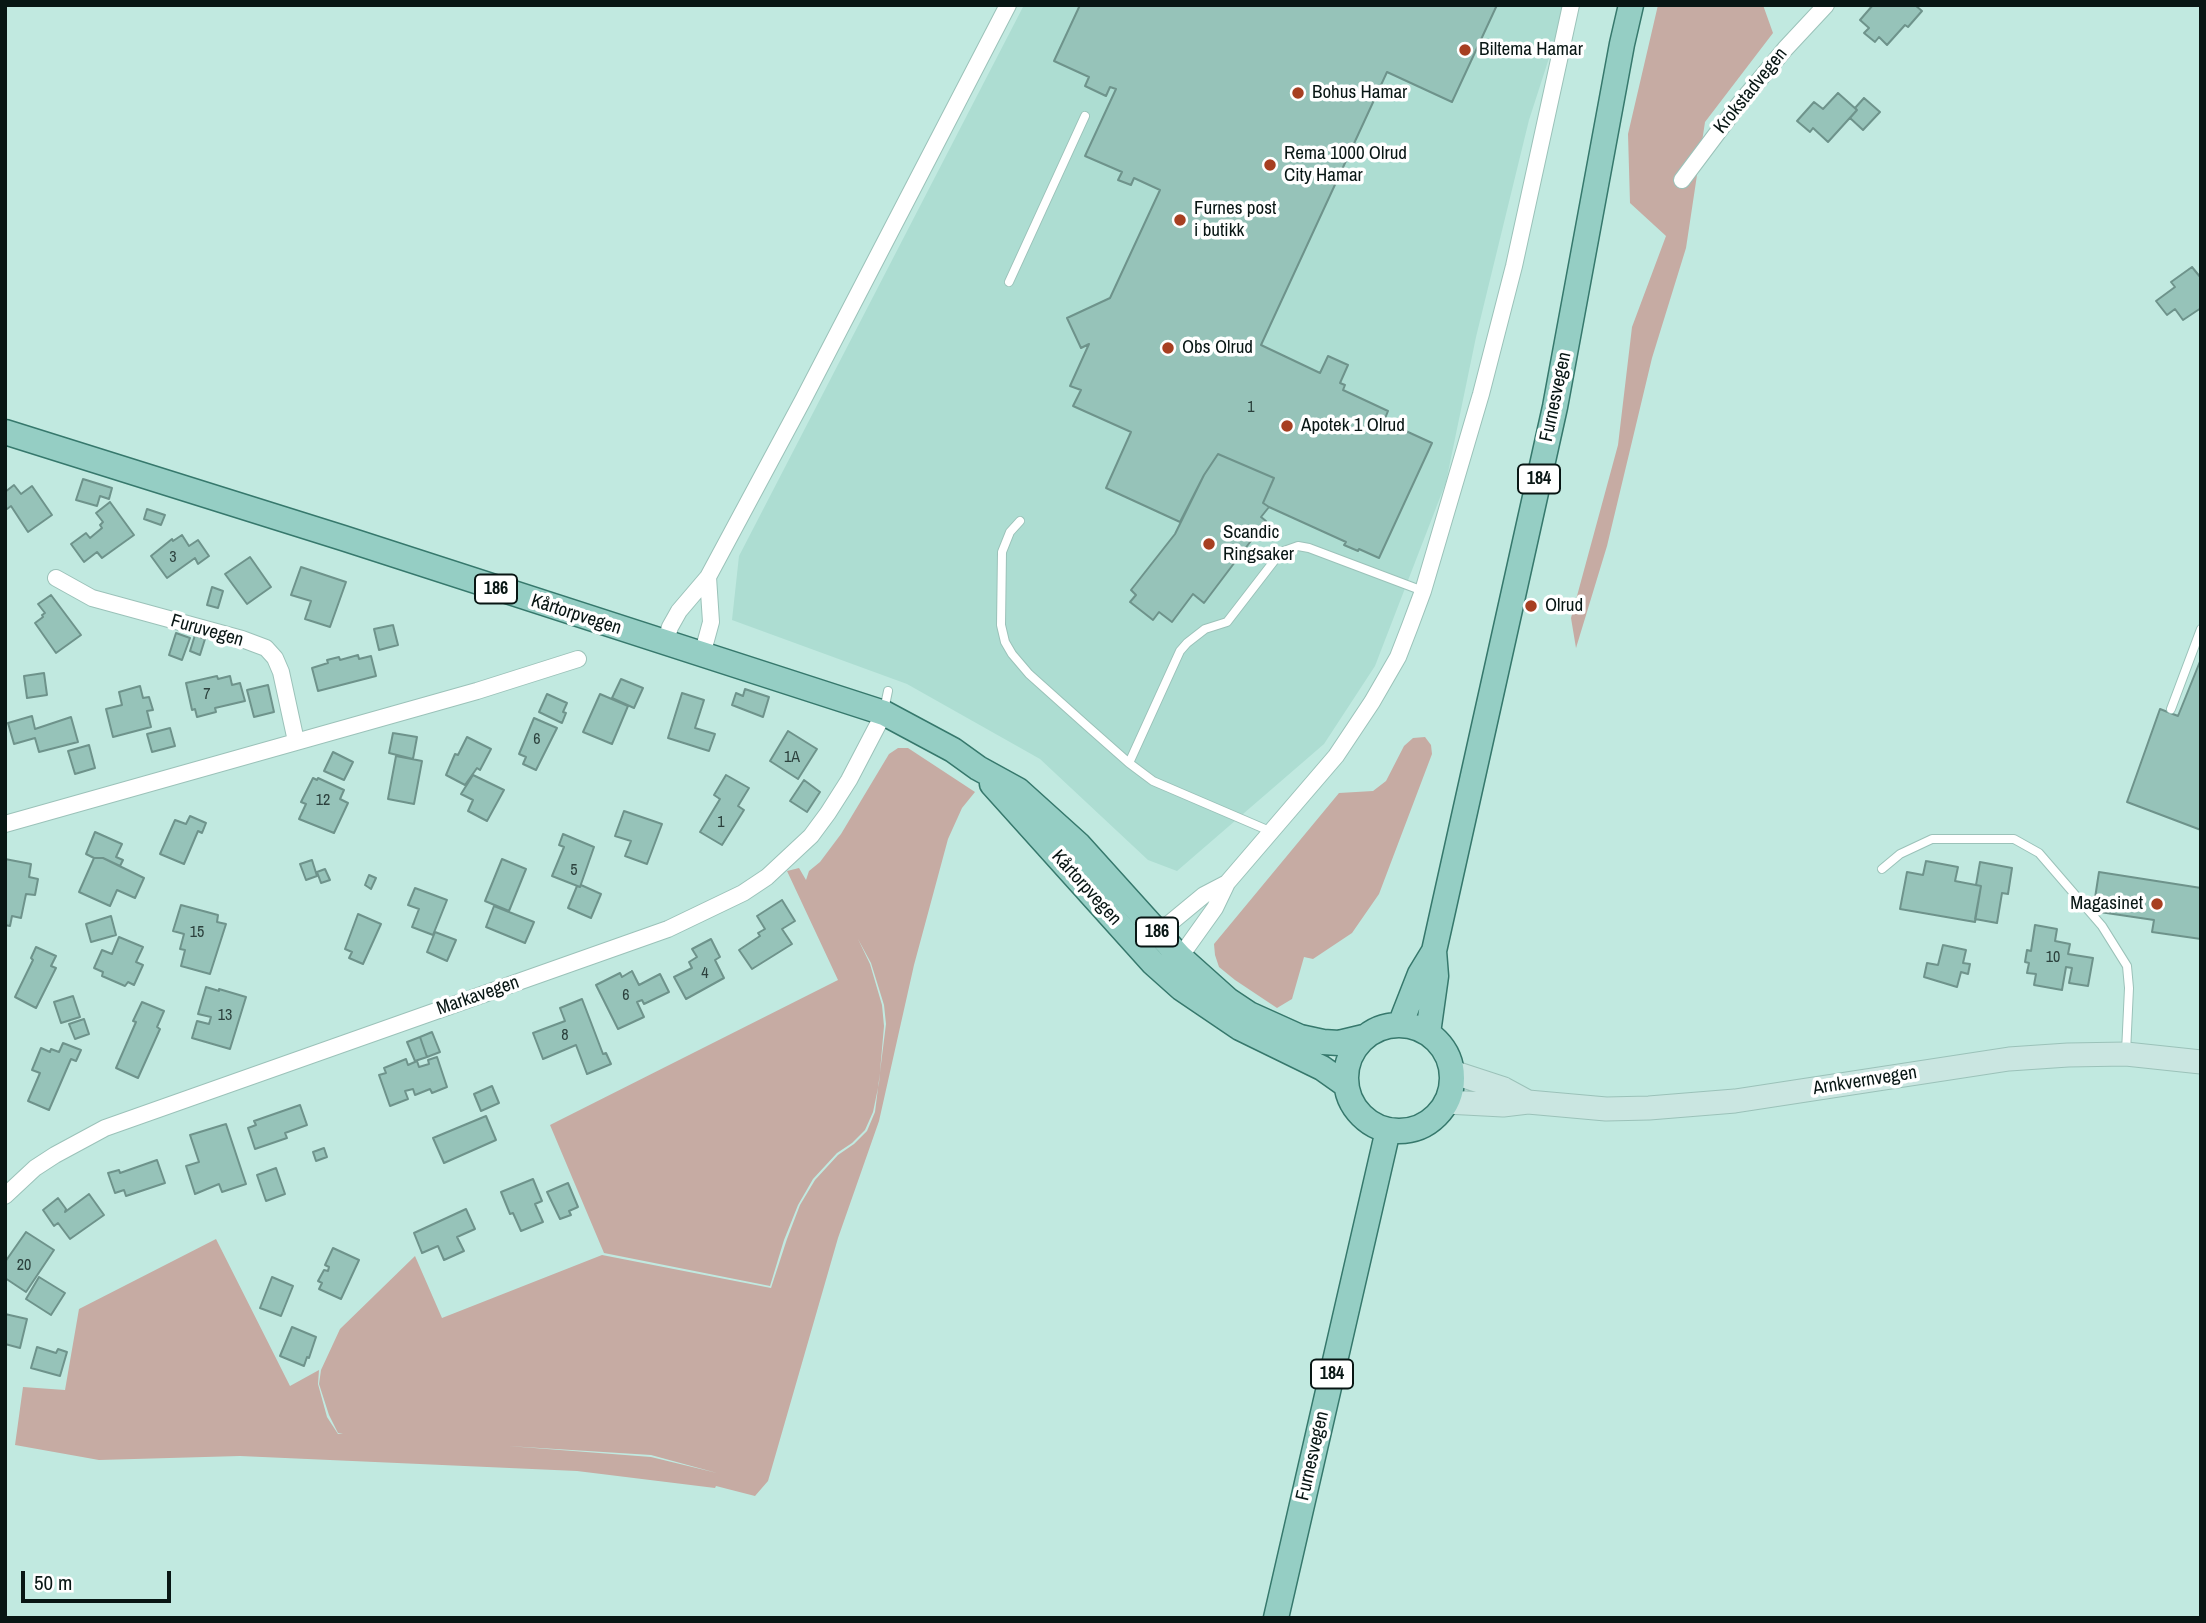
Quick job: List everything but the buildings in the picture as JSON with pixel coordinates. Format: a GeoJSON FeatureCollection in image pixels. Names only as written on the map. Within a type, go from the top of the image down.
{"type":"FeatureCollection","features":[{"type":"Feature","properties":{"kind":"main road","name":"Furnesvegen"},"geometry":{"type":"LineString","coordinates":[[1428,1033],[1436,975],[1434,951],[1555,407],[1631,5]]}},
{"type":"Feature","properties":{"kind":"main road","name":"Kårtorpvegen"},"geometry":{"type":"LineString","coordinates":[[5,432],[702,655],[886,702],[978,768],[1155,948],[1181,988],[1240,1028],[1322,1068],[1346,1085]]}},
{"type":"Feature","properties":{"kind":"main road","name":"Kårtorpvegen"},"geometry":{"type":"LineString","coordinates":[[1155,948],[1180,957],[1228,1000],[1277,1028],[1323,1042],[1339,1043],[1364,1037]]}},
{"type":"Feature","properties":{"kind":"main road","name":"Furnesvegen"},"geometry":{"type":"LineString","coordinates":[[1401,1025],[1420,974],[1434,951]]}},
{"type":"Feature","properties":{"kind":"main road"},"geometry":{"type":"LineString","coordinates":[[1401,1025],[1428,1033],[1444,1050],[1452,1072],[1450,1092],[1440,1112],[1422,1126],[1411,1129],[1388,1130],[1365,1119],[1356,1109],[1346,1085],[1349,1059],[1364,1037],[1387,1026],[1401,1025]]}},
{"type":"Feature","properties":{"kind":"main road","name":"Arnkvernvegen"},"geometry":{"type":"LineString","coordinates":[[1528,1102],[1606,1109],[1690,1106],[2009,1059],[2068,1055],[2126,1054],[2201,1062]]}},
{"type":"Feature","properties":{"kind":"main road"},"geometry":{"type":"LineString","coordinates":[[1452,1072],[1504,1089],[1528,1102]]}},
{"type":"Feature","properties":{"kind":"main road"},"geometry":{"type":"LineString","coordinates":[[1446,1102],[1503,1105],[1528,1102]]}},
{"type":"Feature","properties":{"kind":"main road","name":"Furnesvegen"},"geometry":{"type":"LineString","coordinates":[[1276,1618],[1388,1130]]}},
{"type":"Feature","properties":{"kind":"street"},"geometry":{"type":"LineString","coordinates":[[665,643],[679,611],[708,577],[1008,5]]}},
{"type":"Feature","properties":{"kind":"street"},"geometry":{"type":"LineString","coordinates":[[1180,957],[1216,908],[1227,883],[1332,762],[1398,657],[1423,591],[1462,461],[1507,292],[1571,5]]}},
{"type":"Feature","properties":{"kind":"street","name":"Krokstadvegen"},"geometry":{"type":"LineString","coordinates":[[1682,180],[1736,108],[1826,5]]}},
{"type":"Feature","properties":{"kind":"street"},"geometry":{"type":"LineString","coordinates":[[702,655],[710,622],[708,577]]}},
{"type":"Feature","properties":{"kind":"street","name":"Furuvegen"},"geometry":{"type":"LineString","coordinates":[[56,578],[92,598],[266,648],[275,658],[281,672],[296,741]]}},
{"type":"Feature","properties":{"kind":"street"},"geometry":{"type":"LineString","coordinates":[[5,824],[477,691],[578,659]]}},
{"type":"Feature","properties":{"kind":"street","name":"Markavegen"},"geometry":{"type":"LineString","coordinates":[[5,1196],[35,1168],[105,1128],[667,929],[743,893],[767,877],[811,836],[849,780],[886,702]]}},
{"type":"Feature","properties":{"kind":"street"},"geometry":{"type":"LineString","coordinates":[[1155,948],[1204,895],[1227,883]]}},
{"type":"Feature","properties":{"kind":"lane"},"geometry":{"type":"LineString","coordinates":[[1009,282],[1085,116]]}},
{"type":"Feature","properties":{"kind":"lane"},"geometry":{"type":"LineString","coordinates":[[1020,521],[1010,532],[1002,552],[1001,625],[1005,642],[1012,654],[1029,674],[1153,781],[1272,832]]}},
{"type":"Feature","properties":{"kind":"lane"},"geometry":{"type":"LineString","coordinates":[[1129,763],[1180,651],[1205,629],[1227,622],[1281,552],[1298,546],[1309,548],[1423,591]]}},
{"type":"Feature","properties":{"kind":"lane"},"geometry":{"type":"LineString","coordinates":[[2171,709],[2201,629]]}},
{"type":"Feature","properties":{"kind":"lane"},"geometry":{"type":"LineString","coordinates":[[1882,869],[1900,854],[1931,839],[2014,839],[2039,853],[2102,926],[2127,967],[2129,989],[2126,1054]]}},
{"type":"Feature","properties":{"kind":"shaded area"},"geometry":{"type":"Polygon","coordinates":[[[1024,5],[1562,5],[1560,24],[1529,120],[1476,337],[1446,482],[1375,666],[1324,744],[1177,871],[1148,860],[1040,759],[907,684],[732,620],[739,556],[1024,5]]]}},
{"type":"Feature","properties":{"kind":"shaded area"},"geometry":{"type":"Polygon","coordinates":[[[1658,5],[1763,5],[1773,33],[1705,122],[1686,248],[1652,358],[1607,546],[1576,648],[1571,618],[1618,445],[1632,327],[1666,236],[1630,203],[1628,134],[1658,5]]]}},
{"type":"Feature","properties":{"kind":"shaded area"},"geometry":{"type":"Polygon","coordinates":[[[1425,737],[1431,745],[1432,754],[1379,894],[1352,933],[1313,959],[1304,957],[1292,999],[1277,1008],[1219,967],[1214,944],[1339,793],[1373,791],[1386,781],[1404,746],[1413,738],[1425,737]]]}},
{"type":"Feature","properties":{"kind":"shaded area"},"geometry":{"type":"Polygon","coordinates":[[[898,748],[908,748],[975,792],[962,808],[948,839],[914,965],[879,1121],[838,1238],[768,1481],[755,1496],[716,1486],[577,1471],[240,1456],[99,1460],[15,1445],[23,1387],[65,1390],[79,1309],[216,1239],[290,1386],[319,1370],[318,1384],[327,1417],[338,1434],[343,1434],[338,1433],[329,1415],[319,1384],[321,1370],[340,1329],[415,1256],[442,1318],[602,1255],[771,1288],[800,1205],[815,1180],[838,1155],[867,1131],[875,1112],[878,1088],[873,1112],[865,1130],[837,1153],[813,1179],[798,1205],[770,1286],[604,1253],[550,1125],[838,980],[787,871],[799,868],[806,880],[809,871],[820,862],[841,834],[889,754],[898,748]],[[858,939],[870,964],[882,1005],[884,1026],[880,1073],[886,1024],[884,1005],[871,963],[858,939]],[[508,1446],[651,1457],[717,1473],[651,1455],[508,1446]]]}},
{"type":"Feature","properties":{"kind":"place","name":"Biltema Hamar"},"geometry":{"type":"Point","coordinates":[1465,50]}},
{"type":"Feature","properties":{"kind":"place","name":"Bohus Hamar"},"geometry":{"type":"Point","coordinates":[1298,93]}},
{"type":"Feature","properties":{"kind":"place","name":"Rema 1000 Olrud City Hamar"},"geometry":{"type":"Point","coordinates":[1270,165]}},
{"type":"Feature","properties":{"kind":"place","name":"Furnes post i butikk"},"geometry":{"type":"Point","coordinates":[1180,220]}},
{"type":"Feature","properties":{"kind":"place","name":"Obs Olrud"},"geometry":{"type":"Point","coordinates":[1168,348]}},
{"type":"Feature","properties":{"kind":"place","name":"Apotek 1 Olrud"},"geometry":{"type":"Point","coordinates":[1287,426]}},
{"type":"Feature","properties":{"kind":"place","name":"Scandic Ringsaker"},"geometry":{"type":"Point","coordinates":[1209,544]}},
{"type":"Feature","properties":{"kind":"place","name":"Olrud"},"geometry":{"type":"Point","coordinates":[1531,606]}},
{"type":"Feature","properties":{"kind":"place","name":"Magasinet"},"geometry":{"type":"Point","coordinates":[2157,904]}}]}
